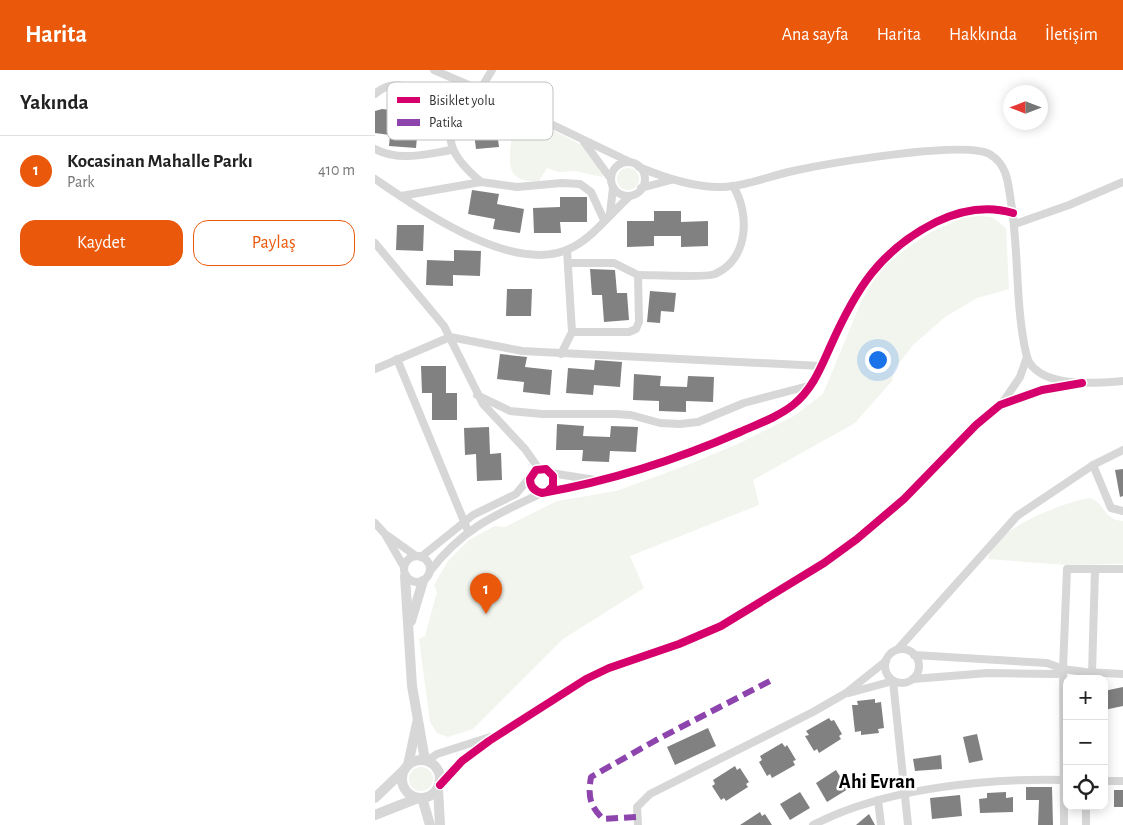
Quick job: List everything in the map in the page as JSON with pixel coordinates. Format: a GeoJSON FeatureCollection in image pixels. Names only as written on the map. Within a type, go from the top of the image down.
{"type":"FeatureCollection","features":[{"type":"Feature","properties":{"kind":"street"},"geometry":{"type":"LineString","coordinates":[[434,70],[462,82]]}},
{"type":"Feature","properties":{"kind":"street"},"geometry":{"type":"LineString","coordinates":[[485,82],[492,70]]}},
{"type":"Feature","properties":{"kind":"street"},"geometry":{"type":"LineString","coordinates":[[375,94],[387,87]]}},
{"type":"Feature","properties":{"kind":"street"},"geometry":{"type":"LineString","coordinates":[[553,125],[639,167],[672,180],[710,187],[733,186],[841,162],[950,151],[980,151],[993,156],[1006,171],[1015,224],[1022,325],[1027,357],[1035,369],[1045,375],[1082,384]]}},
{"type":"Feature","properties":{"kind":"street"},"geometry":{"type":"LineString","coordinates":[[582,139],[611,179],[613,188],[607,217]]}},
{"type":"Feature","properties":{"kind":"street"},"geometry":{"type":"LineString","coordinates":[[450,140],[452,150],[459,162],[481,182]]}},
{"type":"Feature","properties":{"kind":"street"},"geometry":{"type":"LineString","coordinates":[[375,149],[391,155],[406,156],[452,150]]}},
{"type":"Feature","properties":{"kind":"street"},"geometry":{"type":"LineString","coordinates":[[611,179],[617,166],[630,162]]}},
{"type":"Feature","properties":{"kind":"street"},"geometry":{"type":"LineString","coordinates":[[639,167],[644,179],[641,188]]}},
{"type":"Feature","properties":{"kind":"street"},"geometry":{"type":"LineString","coordinates":[[375,179],[458,230],[493,246],[535,254],[567,250],[584,240],[630,196],[641,188],[672,180]]}},
{"type":"Feature","properties":{"kind":"street"},"geometry":{"type":"LineString","coordinates":[[401,196],[481,182],[517,186],[561,183],[580,184],[591,192],[607,217]]}},
{"type":"Feature","properties":{"kind":"street"},"geometry":{"type":"LineString","coordinates":[[1015,224],[1069,205],[1123,182]]}},
{"type":"Feature","properties":{"kind":"street"},"geometry":{"type":"LineString","coordinates":[[568,263],[614,263],[638,275],[714,275],[726,266],[740,247],[745,224],[743,208],[733,186]]}},
{"type":"Feature","properties":{"kind":"street"},"geometry":{"type":"LineString","coordinates":[[613,188],[620,194],[630,196]]}},
{"type":"Feature","properties":{"kind":"street"},"geometry":{"type":"LineString","coordinates":[[409,626],[423,581],[445,551],[467,531],[490,517],[545,492],[601,481],[682,455],[754,426],[792,406],[812,385],[861,286],[876,266],[893,249],[933,224],[960,212],[990,208],[1013,213]]}},
{"type":"Feature","properties":{"kind":"street"},"geometry":{"type":"LineString","coordinates":[[375,243],[444,326],[477,395],[493,418],[525,450],[539,469]]}},
{"type":"Feature","properties":{"kind":"street"},"geometry":{"type":"LineString","coordinates":[[561,354],[572,332],[567,250]]}},
{"type":"Feature","properties":{"kind":"street"},"geometry":{"type":"LineString","coordinates":[[572,332],[629,332],[636,329],[639,322],[638,275]]}},
{"type":"Feature","properties":{"kind":"street"},"geometry":{"type":"LineString","coordinates":[[375,369],[449,337],[522,352],[821,366]]}},
{"type":"Feature","properties":{"kind":"street"},"geometry":{"type":"LineString","coordinates":[[375,815],[420,798],[431,796],[462,761],[499,734],[595,674],[623,662],[679,644],[721,626],[824,563],[857,539],[904,499],[976,424],[1000,405],[1015,386],[1027,357]]}},
{"type":"Feature","properties":{"kind":"street"},"geometry":{"type":"LineString","coordinates":[[397,359],[462,523],[467,531]]}},
{"type":"Feature","properties":{"kind":"street"},"geometry":{"type":"LineString","coordinates":[[1000,405],[1042,390],[1082,384],[1123,381]]}},
{"type":"Feature","properties":{"kind":"street"},"geometry":{"type":"LineString","coordinates":[[477,395],[510,411],[542,414],[631,415],[660,423],[680,424],[706,419],[744,403],[812,385]]}},
{"type":"Feature","properties":{"kind":"street"},"geometry":{"type":"LineString","coordinates":[[908,825],[903,794],[893,681],[886,672],[888,656],[898,649],[1017,516],[1093,465],[1123,450]]}},
{"type":"Feature","properties":{"kind":"street"},"geometry":{"type":"LineString","coordinates":[[1093,465],[1111,508],[1123,511]]}},
{"type":"Feature","properties":{"kind":"street"},"geometry":{"type":"LineString","coordinates":[[440,825],[439,771],[426,760],[417,720],[409,660],[409,626],[405,572],[408,560],[419,556],[462,523],[483,510],[511,497],[521,490],[531,475],[539,469],[546,469],[551,473],[601,481]]}},
{"type":"Feature","properties":{"kind":"street"},"geometry":{"type":"LineString","coordinates":[[545,492],[554,482],[551,473]]}},
{"type":"Feature","properties":{"kind":"street"},"geometry":{"type":"LineString","coordinates":[[531,475],[531,485],[535,490],[545,492]]}},
{"type":"Feature","properties":{"kind":"street"},"geometry":{"type":"LineString","coordinates":[[375,523],[385,534],[405,572],[415,582],[423,581]]}},
{"type":"Feature","properties":{"kind":"street"},"geometry":{"type":"LineString","coordinates":[[385,534],[428,562],[430,571]]}},
{"type":"Feature","properties":{"kind":"street"},"geometry":{"type":"LineString","coordinates":[[1065,765],[1063,669],[1067,569],[1123,569]]}},
{"type":"Feature","properties":{"kind":"street"},"geometry":{"type":"LineString","coordinates":[[1087,675],[1095,570]]}},
{"type":"Feature","properties":{"kind":"street"},"geometry":{"type":"LineString","coordinates":[[898,649],[910,651],[917,659],[919,670],[913,679]]}},
{"type":"Feature","properties":{"kind":"street"},"geometry":{"type":"LineString","coordinates":[[914,655],[1047,663],[1087,675],[1123,674]]}},
{"type":"Feature","properties":{"kind":"street"},"geometry":{"type":"LineString","coordinates":[[638,825],[637,807],[650,794],[846,693],[886,661]]}},
{"type":"Feature","properties":{"kind":"street"},"geometry":{"type":"LineString","coordinates":[[846,693],[893,681],[903,684],[913,679],[987,672],[1057,674],[1063,669]]}},
{"type":"Feature","properties":{"kind":"street"},"geometry":{"type":"LineString","coordinates":[[417,720],[402,778],[403,787],[409,794],[420,798],[430,825]]}},
{"type":"Feature","properties":{"kind":"street"},"geometry":{"type":"LineString","coordinates":[[375,798],[415,760],[426,760],[437,754],[499,734]]}},
{"type":"Feature","properties":{"kind":"street"},"geometry":{"type":"LineString","coordinates":[[813,825],[846,810],[903,794],[999,782],[1063,780]]}},
{"type":"Feature","properties":{"kind":"street"},"geometry":{"type":"LineString","coordinates":[[1108,781],[1123,781]]}},
{"type":"Feature","properties":{"kind":"street"},"geometry":{"type":"LineString","coordinates":[[877,800],[881,825]]}},
{"type":"Feature","properties":{"kind":"street"},"geometry":{"type":"LineString","coordinates":[[1064,810],[1064,825]]}},
{"type":"Feature","properties":{"kind":"street"},"geometry":{"type":"LineString","coordinates":[[1086,810],[1086,825]]}},
{"type":"Feature","properties":{"kind":"shaded area"},"geometry":{"type":"Polygon","coordinates":[[[553,130],[591,150],[607,170],[602,177],[576,171],[559,172],[547,168],[539,181],[525,180],[516,176],[510,162],[511,140],[553,140],[553,130]]]}},
{"type":"Feature","properties":{"kind":"shaded area"},"geometry":{"type":"Polygon","coordinates":[[[628,168],[636,171],[639,179],[636,187],[628,190],[620,187],[617,179],[620,171],[628,168]]]}},
{"type":"Feature","properties":{"kind":"shaded area"},"geometry":{"type":"Polygon","coordinates":[[[992,217],[1006,228],[1009,289],[977,298],[945,317],[913,345],[894,370],[892,381],[855,423],[753,480],[759,505],[630,556],[644,588],[563,639],[473,729],[448,737],[437,733],[430,722],[419,639],[425,636],[437,592],[434,585],[448,561],[469,540],[495,526],[505,527],[557,501],[616,491],[685,466],[740,443],[794,416],[823,394],[861,302],[872,283],[886,265],[933,231],[963,218],[992,217]]]}},
{"type":"Feature","properties":{"kind":"shaded area"},"geometry":{"type":"Polygon","coordinates":[[[1088,498],[1097,502],[1111,517],[1123,521],[1123,564],[1067,565],[988,559],[993,547],[1015,527],[1045,512],[1088,498]]]}},
{"type":"Feature","properties":{"kind":"shaded area"},"geometry":{"type":"Polygon","coordinates":[[[421,767],[426,768],[432,774],[432,784],[426,790],[421,791],[416,790],[410,784],[409,779],[410,774],[416,768],[421,767]]]}},
{"type":"Feature","properties":{"kind":"building"},"geometry":{"type":"Polygon","coordinates":[[[387,110],[387,135],[375,133],[375,111],[387,110]]]}},
{"type":"Feature","properties":{"kind":"building"},"geometry":{"type":"Polygon","coordinates":[[[390,140],[417,140],[416,148],[389,146],[390,140]]]}},
{"type":"Feature","properties":{"kind":"building"},"geometry":{"type":"Polygon","coordinates":[[[475,140],[498,140],[499,147],[476,149],[475,140]]]}},
{"type":"Feature","properties":{"kind":"building"},"geometry":{"type":"Polygon","coordinates":[[[472,190],[499,194],[497,204],[524,209],[520,233],[493,229],[495,219],[468,214],[472,190]]]}},
{"type":"Feature","properties":{"kind":"building"},"geometry":{"type":"Polygon","coordinates":[[[560,197],[587,197],[587,222],[560,222],[561,233],[534,233],[533,208],[560,207],[560,197]]]}},
{"type":"Feature","properties":{"kind":"building"},"geometry":{"type":"Polygon","coordinates":[[[654,211],[681,211],[681,222],[708,221],[708,246],[681,247],[681,236],[654,236],[654,246],[627,247],[627,221],[654,221],[654,211]]]}},
{"type":"Feature","properties":{"kind":"building"},"geometry":{"type":"Polygon","coordinates":[[[397,225],[424,225],[423,251],[396,250],[397,225]]]}},
{"type":"Feature","properties":{"kind":"building"},"geometry":{"type":"Polygon","coordinates":[[[454,250],[481,251],[480,276],[453,275],[453,286],[426,285],[427,260],[454,261],[454,250]]]}},
{"type":"Feature","properties":{"kind":"building"},"geometry":{"type":"Polygon","coordinates":[[[590,269],[615,270],[617,293],[627,293],[629,320],[604,322],[602,295],[592,295],[590,269]]]}},
{"type":"Feature","properties":{"kind":"building"},"geometry":{"type":"Polygon","coordinates":[[[507,289],[532,289],[531,316],[506,316],[507,289]]]}},
{"type":"Feature","properties":{"kind":"building"},"geometry":{"type":"Polygon","coordinates":[[[650,291],[676,293],[674,312],[661,311],[660,323],[647,322],[650,291]]]}},
{"type":"Feature","properties":{"kind":"building"},"geometry":{"type":"Polygon","coordinates":[[[500,354],[527,357],[525,367],[552,370],[550,395],[523,392],[524,382],[497,379],[500,354]]]}},
{"type":"Feature","properties":{"kind":"building"},"geometry":{"type":"Polygon","coordinates":[[[595,360],[622,362],[620,387],[594,385],[593,395],[566,393],[568,368],[594,370],[595,360]]]}},
{"type":"Feature","properties":{"kind":"building"},"geometry":{"type":"Polygon","coordinates":[[[421,366],[446,366],[446,393],[457,393],[457,420],[432,420],[432,393],[422,393],[421,366]]]}},
{"type":"Feature","properties":{"kind":"building"},"geometry":{"type":"Polygon","coordinates":[[[634,374],[661,376],[660,386],[687,387],[688,376],[714,377],[713,402],[686,401],[686,412],[659,411],[659,401],[633,400],[634,374]]]}},
{"type":"Feature","properties":{"kind":"building"},"geometry":{"type":"Polygon","coordinates":[[[557,424],[584,426],[583,436],[610,437],[611,426],[638,427],[636,452],[610,451],[609,462],[582,461],[583,450],[556,450],[557,424]]]}},
{"type":"Feature","properties":{"kind":"building"},"geometry":{"type":"Polygon","coordinates":[[[489,427],[490,454],[501,453],[502,480],[477,481],[476,454],[465,455],[464,428],[489,427]]]}},
{"type":"Feature","properties":{"kind":"building"},"geometry":{"type":"Polygon","coordinates":[[[1123,469],[1123,496],[1120,497],[1115,470],[1123,469]]]}},
{"type":"Feature","properties":{"kind":"building"},"geometry":{"type":"Polygon","coordinates":[[[1123,687],[1123,706],[1108,709],[1108,690],[1123,687]]]}},
{"type":"Feature","properties":{"kind":"building"},"geometry":{"type":"Polygon","coordinates":[[[875,699],[875,703],[881,702],[884,728],[878,729],[879,733],[861,735],[861,731],[855,732],[852,705],[858,705],[857,701],[875,699]]]}},
{"type":"Feature","properties":{"kind":"building"},"geometry":{"type":"Polygon","coordinates":[[[829,718],[831,721],[834,720],[842,734],[839,736],[841,739],[819,753],[817,749],[814,751],[805,736],[809,735],[806,731],[829,718]]]}},
{"type":"Feature","properties":{"kind":"building"},"geometry":{"type":"Polygon","coordinates":[[[708,728],[716,746],[675,765],[667,747],[708,728]]]}},
{"type":"Feature","properties":{"kind":"building"},"geometry":{"type":"Polygon","coordinates":[[[977,734],[983,760],[969,763],[963,737],[977,734]]]}},
{"type":"Feature","properties":{"kind":"building"},"geometry":{"type":"Polygon","coordinates":[[[782,743],[785,747],[787,745],[796,760],[793,761],[795,765],[772,778],[770,774],[767,776],[759,762],[762,760],[760,756],[782,743]]]}},
{"type":"Feature","properties":{"kind":"building"},"geometry":{"type":"Polygon","coordinates":[[[941,755],[942,769],[915,771],[913,759],[941,755]]]}},
{"type":"Feature","properties":{"kind":"building"},"geometry":{"type":"Polygon","coordinates":[[[735,766],[737,770],[740,768],[749,782],[746,784],[748,787],[726,801],[724,798],[721,800],[712,786],[715,784],[713,780],[735,766]]]}},
{"type":"Feature","properties":{"kind":"building"},"geometry":{"type":"Polygon","coordinates":[[[836,770],[848,789],[827,802],[816,783],[836,770]]]}},
{"type":"Feature","properties":{"kind":"building"},"geometry":{"type":"Polygon","coordinates":[[[1026,787],[1052,787],[1053,825],[1038,825],[1039,800],[1026,800],[1026,787]]]}},
{"type":"Feature","properties":{"kind":"building"},"geometry":{"type":"Polygon","coordinates":[[[1114,790],[1123,790],[1123,807],[1114,807],[1114,790]]]}},
{"type":"Feature","properties":{"kind":"building"},"geometry":{"type":"Polygon","coordinates":[[[800,792],[810,808],[790,820],[780,804],[800,792]]]}},
{"type":"Feature","properties":{"kind":"building"},"geometry":{"type":"Polygon","coordinates":[[[1006,792],[1006,798],[1013,797],[1013,812],[980,813],[979,799],[987,798],[987,793],[1006,792]]]}},
{"type":"Feature","properties":{"kind":"building"},"geometry":{"type":"Polygon","coordinates":[[[960,795],[962,816],[932,819],[930,798],[960,795]]]}},
{"type":"Feature","properties":{"kind":"building"},"geometry":{"type":"Polygon","coordinates":[[[760,812],[762,816],[765,814],[772,825],[740,825],[760,812]]]}},
{"type":"Feature","properties":{"kind":"building"},"geometry":{"type":"Polygon","coordinates":[[[869,814],[875,825],[856,825],[869,814]]]}},
{"type":"Feature","properties":{"kind":"marked path"},"geometry":{"type":"LineString","coordinates":[[636,817],[603,819],[592,805],[591,777],[658,739],[774,679]]}},
{"type":"Feature","properties":{"kind":"cycle path"},"geometry":{"type":"LineString","coordinates":[[548,491],[553,486],[553,476],[546,469],[536,470],[530,479],[531,484],[535,490],[542,493],[593,482],[618,476],[692,452],[781,413],[800,399],[811,385],[860,289],[885,258],[899,245],[916,233],[955,214],[983,209],[1013,213]]}},
{"type":"Feature","properties":{"kind":"cycle path"},"geometry":{"type":"LineString","coordinates":[[440,785],[462,761],[489,741],[586,679],[609,668],[679,644],[721,626],[824,563],[857,539],[904,499],[976,425],[1000,405],[1042,390],[1082,383]]}},
{"type":"Feature","properties":{"kind":"place","name":"Kocasinan Mahalle Parkı"},"geometry":{"type":"Point","coordinates":[486,614]}},
{"type":"Feature","properties":{"kind":"district","name":"Ahi Evran"},"geometry":{"type":"Point","coordinates":[877,781]}}]}
